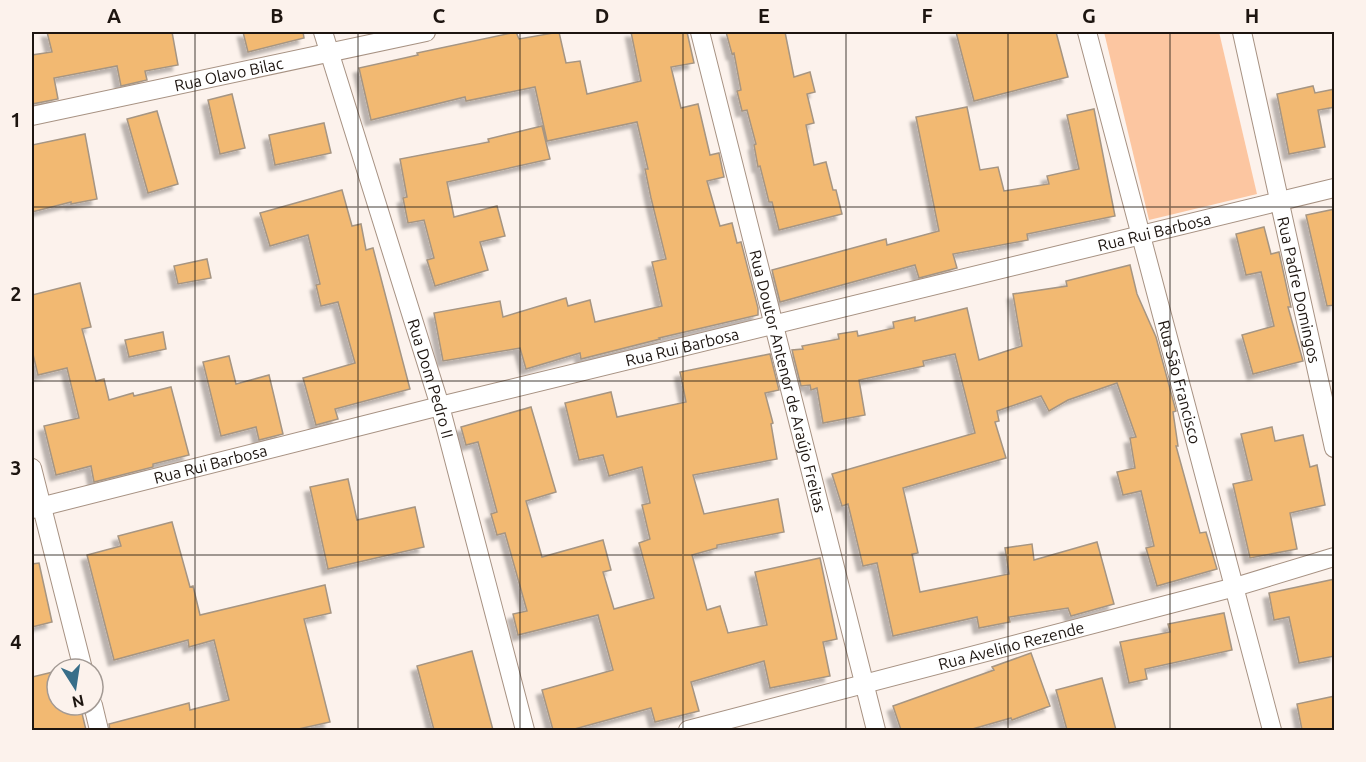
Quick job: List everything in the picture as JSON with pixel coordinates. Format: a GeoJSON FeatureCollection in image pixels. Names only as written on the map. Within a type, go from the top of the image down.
{"type":"FeatureCollection","features":[{"type":"Feature","properties":{"kind":"street","name":"Rua Dom Pedro II"},"geometry":{"type":"LineString","coordinates":[[323,32],[440,406],[525,730]]}},
{"type":"Feature","properties":{"kind":"street","name":"Rua Olavo Bilac"},"geometry":{"type":"LineString","coordinates":[[32,116],[426,32]]}},
{"type":"Feature","properties":{"kind":"street","name":"Rua Doutor Antenor de Araújo Freitas"},"geometry":{"type":"LineString","coordinates":[[700,32],[876,730]]}},
{"type":"Feature","properties":{"kind":"street","name":"Rua São Francisco"},"geometry":{"type":"LineString","coordinates":[[1087,32],[1272,730]]}},
{"type":"Feature","properties":{"kind":"street","name":"Rua Padre Domingos"},"geometry":{"type":"LineString","coordinates":[[1242,32],[1335,448]]}},
{"type":"Feature","properties":{"kind":"street","name":"Rua Rui Barbosa"},"geometry":{"type":"LineString","coordinates":[[36,507],[1335,188]]}},
{"type":"Feature","properties":{"kind":"street"},"geometry":{"type":"LineString","coordinates":[[32,468],[36,507],[80,657]]}},
{"type":"Feature","properties":{"kind":"street","name":"Rua Avelino Rezende"},"geometry":{"type":"LineString","coordinates":[[688,730],[1235,587],[1335,557]]}},
{"type":"Feature","properties":{"kind":"shaded area"},"geometry":{"type":"Polygon","coordinates":[[[1104,32],[1219,32],[1257,194],[1149,220],[1104,32]]]}},
{"type":"Feature","properties":{"kind":"building"},"geometry":{"type":"Polygon","coordinates":[[[47,32],[172,32],[178,65],[145,71],[147,80],[121,86],[117,66],[54,78],[58,99],[32,104],[32,55],[52,52],[47,32]]]}},
{"type":"Feature","properties":{"kind":"building"},"geometry":{"type":"Polygon","coordinates":[[[243,32],[303,32],[304,38],[248,52],[243,32]]]}},
{"type":"Feature","properties":{"kind":"building"},"geometry":{"type":"Polygon","coordinates":[[[516,32],[519,39],[559,32],[566,63],[580,61],[587,94],[641,81],[631,32],[687,32],[694,63],[671,67],[681,108],[698,104],[710,155],[719,153],[724,177],[707,181],[720,226],[732,223],[737,243],[741,242],[758,315],[581,359],[580,353],[526,369],[520,348],[443,361],[434,313],[500,301],[503,317],[566,298],[568,306],[590,300],[595,322],[662,306],[652,262],[666,259],[651,198],[645,169],[648,169],[637,122],[547,141],[535,87],[466,101],[465,97],[371,120],[359,68],[516,32]]]}},
{"type":"Feature","properties":{"kind":"building"},"geometry":{"type":"Polygon","coordinates":[[[726,32],[785,32],[794,77],[810,72],[815,92],[807,94],[814,123],[806,125],[814,165],[826,162],[842,214],[779,230],[760,166],[758,167],[754,145],[756,144],[747,110],[742,111],[737,91],[741,90],[734,53],[732,54],[726,32]]]}},
{"type":"Feature","properties":{"kind":"building"},"geometry":{"type":"Polygon","coordinates":[[[956,32],[1056,32],[1068,77],[974,101],[956,32]]]}},
{"type":"Feature","properties":{"kind":"building"},"geometry":{"type":"Polygon","coordinates":[[[1313,86],[1315,93],[1335,89],[1335,107],[1318,110],[1325,147],[1289,154],[1277,94],[1313,86]]]}},
{"type":"Feature","properties":{"kind":"building"},"geometry":{"type":"Polygon","coordinates":[[[232,94],[245,148],[220,154],[208,100],[232,94]]]}},
{"type":"Feature","properties":{"kind":"building"},"geometry":{"type":"Polygon","coordinates":[[[967,107],[980,170],[998,167],[1004,191],[1049,184],[1047,176],[1079,169],[1067,115],[1094,109],[1115,216],[1027,234],[1028,240],[953,254],[957,268],[919,278],[915,265],[780,302],[772,270],[886,239],[887,245],[939,231],[916,117],[967,107]]]}},
{"type":"Feature","properties":{"kind":"building"},"geometry":{"type":"Polygon","coordinates":[[[157,111],[178,184],[148,193],[127,119],[157,111]]]}},
{"type":"Feature","properties":{"kind":"building"},"geometry":{"type":"Polygon","coordinates":[[[324,123],[331,153],[275,165],[269,135],[324,123]]]}},
{"type":"Feature","properties":{"kind":"building"},"geometry":{"type":"Polygon","coordinates":[[[542,126],[550,159],[447,182],[454,217],[497,206],[505,236],[480,242],[488,270],[435,286],[427,260],[434,258],[424,220],[408,223],[403,198],[407,197],[400,159],[489,142],[488,139],[542,126]]]}},
{"type":"Feature","properties":{"kind":"building"},"geometry":{"type":"Polygon","coordinates":[[[85,134],[97,199],[71,204],[71,202],[32,212],[32,145],[85,134]]]}},
{"type":"Feature","properties":{"kind":"building"},"geometry":{"type":"Polygon","coordinates":[[[342,190],[352,226],[361,224],[366,250],[373,248],[410,389],[335,409],[338,419],[316,425],[303,378],[355,363],[338,302],[321,306],[316,285],[320,284],[308,235],[270,246],[260,213],[342,190]]]}},
{"type":"Feature","properties":{"kind":"building"},"geometry":{"type":"Polygon","coordinates":[[[1335,209],[1335,305],[1327,306],[1306,215],[1335,209]]]}},
{"type":"Feature","properties":{"kind":"building"},"geometry":{"type":"Polygon","coordinates":[[[1264,227],[1271,254],[1279,252],[1291,307],[1288,307],[1303,361],[1253,374],[1242,335],[1274,326],[1261,272],[1246,275],[1236,234],[1264,227]]]}},
{"type":"Feature","properties":{"kind":"building"},"geometry":{"type":"Polygon","coordinates":[[[207,259],[211,278],[178,284],[174,266],[207,259]]]}},
{"type":"Feature","properties":{"kind":"building"},"geometry":{"type":"Polygon","coordinates":[[[1130,265],[1137,294],[1156,337],[1176,411],[1173,412],[1178,446],[1176,446],[1200,533],[1206,532],[1217,569],[1157,586],[1146,548],[1154,546],[1141,491],[1123,495],[1117,472],[1135,468],[1130,438],[1136,437],[1117,383],[1068,400],[1049,411],[1041,396],[997,411],[999,421],[995,422],[1006,458],[903,488],[918,553],[912,554],[920,592],[1009,574],[1005,548],[1032,544],[1034,560],[1097,542],[1114,604],[1071,616],[1068,608],[1009,617],[1010,622],[979,628],[977,617],[893,636],[877,563],[863,566],[848,504],[842,506],[832,474],[975,433],[955,354],[923,361],[924,366],[859,380],[865,415],[823,423],[817,388],[811,390],[810,385],[801,386],[792,350],[839,339],[838,334],[857,331],[858,336],[894,328],[893,322],[915,317],[915,321],[967,308],[979,360],[1022,346],[1013,294],[1067,286],[1066,281],[1130,265]]]}},
{"type":"Feature","properties":{"kind":"building"},"geometry":{"type":"Polygon","coordinates":[[[80,283],[91,327],[82,329],[96,381],[104,379],[109,400],[133,393],[134,396],[171,387],[189,455],[94,482],[91,466],[56,475],[44,426],[79,418],[67,368],[38,375],[32,350],[32,295],[80,283]]]}},
{"type":"Feature","properties":{"kind":"building"},"geometry":{"type":"Polygon","coordinates":[[[163,332],[166,349],[129,357],[125,340],[163,332]]]}},
{"type":"Feature","properties":{"kind":"building"},"geometry":{"type":"Polygon","coordinates":[[[770,354],[779,390],[765,393],[773,423],[771,424],[777,459],[693,475],[704,514],[778,499],[784,532],[717,545],[717,548],[692,555],[707,610],[720,606],[728,633],[767,625],[755,572],[820,558],[837,639],[823,642],[830,676],[770,688],[764,661],[691,682],[699,711],[655,722],[651,708],[571,730],[553,730],[542,690],[613,670],[598,615],[518,635],[513,614],[527,611],[505,533],[497,535],[491,514],[497,512],[478,442],[466,445],[461,427],[531,407],[556,492],[526,501],[542,557],[603,540],[611,570],[603,572],[614,609],[654,598],[639,543],[650,539],[642,505],[650,503],[642,467],[609,476],[603,455],[579,460],[565,403],[611,392],[617,417],[686,402],[680,372],[770,354]]]}},
{"type":"Feature","properties":{"kind":"building"},"geometry":{"type":"Polygon","coordinates":[[[229,356],[236,384],[269,375],[283,434],[259,440],[256,427],[221,436],[203,362],[229,356]]]}},
{"type":"Feature","properties":{"kind":"building"},"geometry":{"type":"Polygon","coordinates":[[[1272,427],[1275,441],[1303,435],[1310,467],[1317,465],[1325,505],[1290,513],[1297,549],[1250,558],[1233,484],[1252,480],[1241,434],[1272,427]]]}},
{"type":"Feature","properties":{"kind":"building"},"geometry":{"type":"Polygon","coordinates":[[[348,479],[357,520],[415,507],[424,547],[328,569],[310,487],[348,479]]]}},
{"type":"Feature","properties":{"kind":"building"},"geometry":{"type":"Polygon","coordinates":[[[172,522],[200,615],[325,585],[331,613],[304,619],[330,722],[294,730],[110,730],[109,724],[189,703],[190,710],[229,700],[214,640],[189,647],[188,640],[114,660],[87,555],[121,546],[118,536],[172,522]]]}},
{"type":"Feature","properties":{"kind":"building"},"geometry":{"type":"Polygon","coordinates":[[[39,563],[52,622],[32,627],[32,564],[39,563]]]}},
{"type":"Feature","properties":{"kind":"building"},"geometry":{"type":"Polygon","coordinates":[[[1335,579],[1335,656],[1299,663],[1289,617],[1274,620],[1269,593],[1335,579]]]}},
{"type":"Feature","properties":{"kind":"building"},"geometry":{"type":"Polygon","coordinates":[[[1224,613],[1232,650],[1145,669],[1147,679],[1129,683],[1120,642],[1170,632],[1168,624],[1224,613]]]}},
{"type":"Feature","properties":{"kind":"building"},"geometry":{"type":"Polygon","coordinates":[[[472,651],[493,730],[434,730],[417,666],[472,651]]]}},
{"type":"Feature","properties":{"kind":"building"},"geometry":{"type":"Polygon","coordinates":[[[1031,653],[1050,706],[1012,720],[1011,718],[969,730],[901,730],[893,706],[994,670],[992,667],[1031,653]]]}},
{"type":"Feature","properties":{"kind":"building"},"geometry":{"type":"Polygon","coordinates":[[[45,674],[45,717],[83,717],[86,730],[32,730],[32,677],[45,674]]]}},
{"type":"Feature","properties":{"kind":"building"},"geometry":{"type":"Polygon","coordinates":[[[1102,678],[1116,730],[1067,730],[1056,690],[1102,678]]]}},
{"type":"Feature","properties":{"kind":"building"},"geometry":{"type":"Polygon","coordinates":[[[1335,696],[1335,730],[1302,730],[1297,704],[1335,696]]]}}]}
